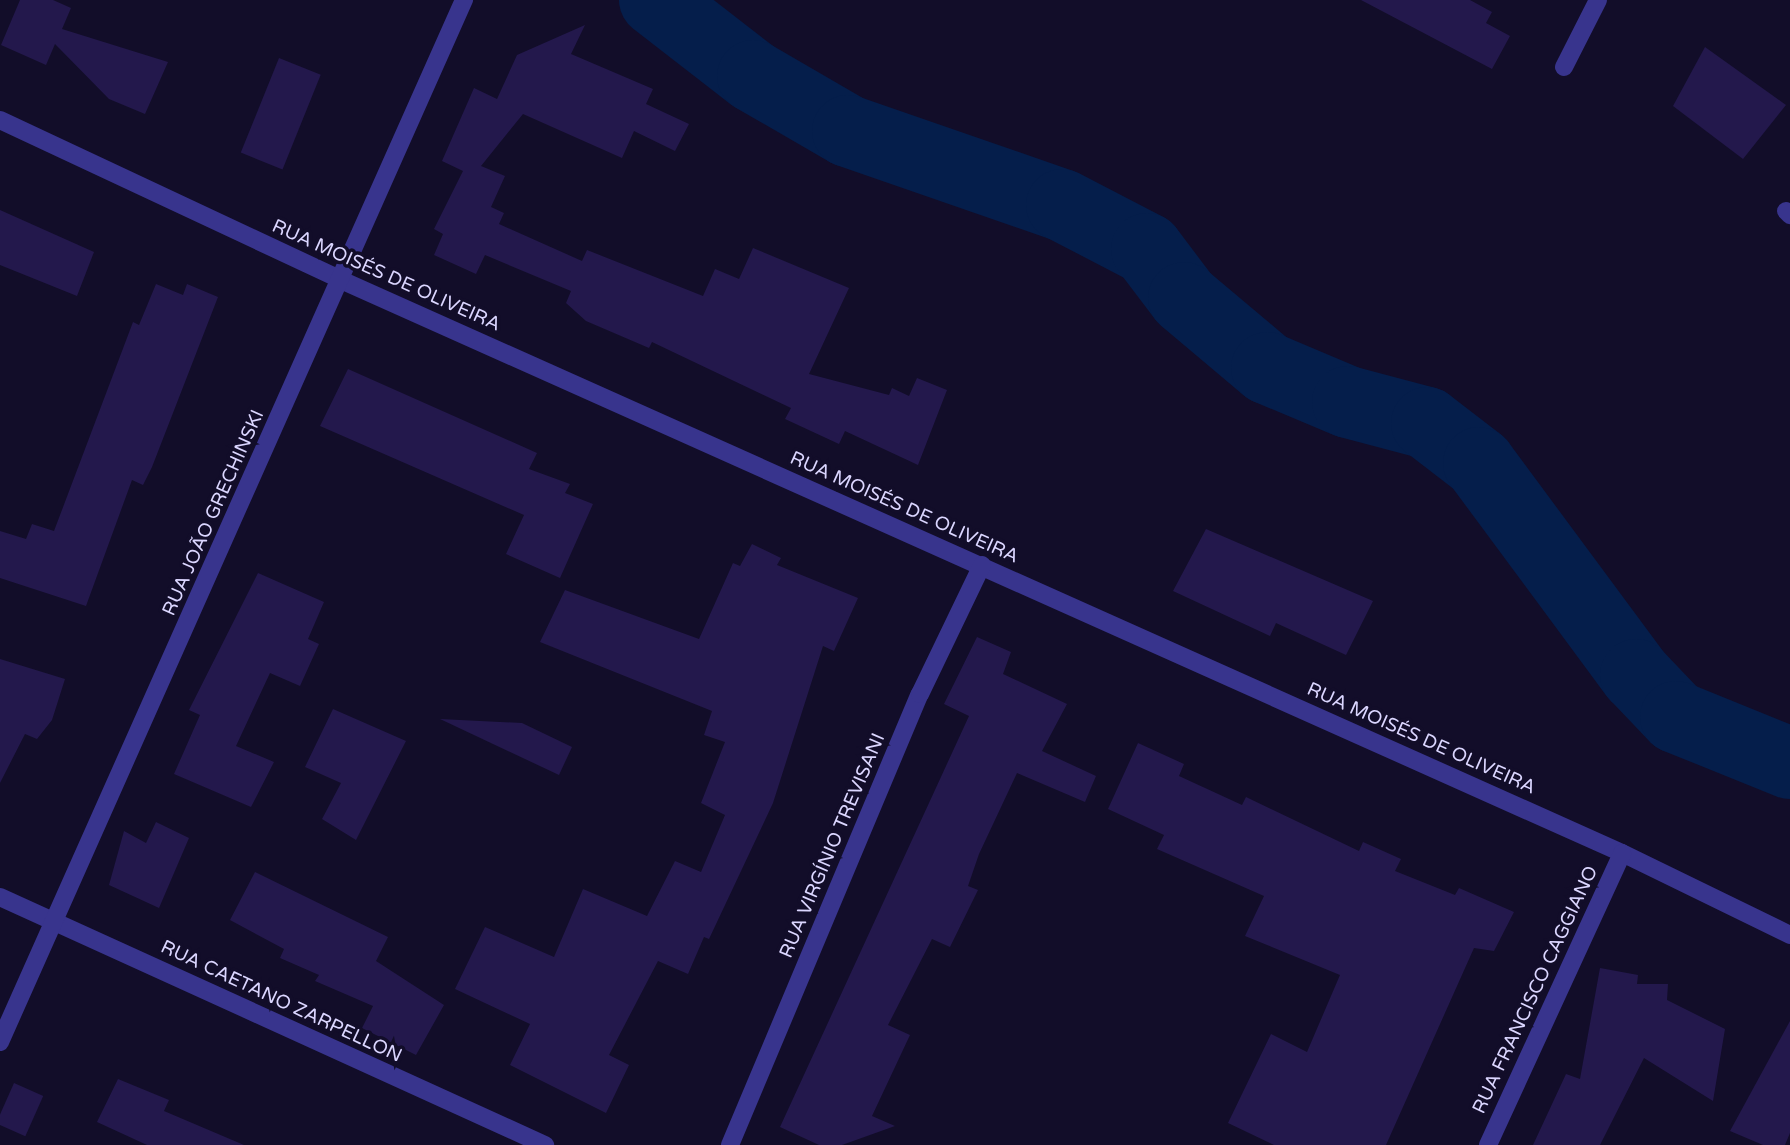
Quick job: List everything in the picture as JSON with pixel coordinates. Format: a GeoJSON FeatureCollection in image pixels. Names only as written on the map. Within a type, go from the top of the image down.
{"type":"FeatureCollection","features":[{"type":"Feature","properties":{"kind":"street","name":"RUA JOÃO GRECHINSKI"},"geometry":{"type":"LineString","coordinates":[[0,1042],[464,0]]}},
{"type":"Feature","properties":{"kind":"street"},"geometry":{"type":"LineString","coordinates":[[1564,67],[1598,0]]}},
{"type":"Feature","properties":{"kind":"street","name":"RUA MOISÉS DE OLIVEIRA"},"geometry":{"type":"LineString","coordinates":[[0,120],[341,280],[1622,853],[1790,935]]}},
{"type":"Feature","properties":{"kind":"street","name":"RUA VIRGÍNIO TREVISANI"},"geometry":{"type":"LineString","coordinates":[[730,1145],[920,694],[982,565]]}},
{"type":"Feature","properties":{"kind":"street","name":"RUA FRANCISCO CAGGIANO"},"geometry":{"type":"LineString","coordinates":[[1488,1145],[1622,853]]}},
{"type":"Feature","properties":{"kind":"street","name":"RUA CAETANO ZARPELLON"},"geometry":{"type":"LineString","coordinates":[[0,897],[544,1145]]}},
{"type":"Feature","properties":{"kind":"building"},"geometry":{"type":"Polygon","coordinates":[[[20,0],[53,0],[71,8],[62,29],[168,62],[145,114],[109,99],[55,44],[46,65],[1,45],[20,0]]]}},
{"type":"Feature","properties":{"kind":"building"},"geometry":{"type":"Polygon","coordinates":[[[1361,0],[1470,0],[1492,12],[1486,23],[1510,36],[1492,69],[1361,0]]]}},
{"type":"Feature","properties":{"kind":"building"},"geometry":{"type":"Polygon","coordinates":[[[585,25],[571,54],[653,89],[646,104],[689,124],[675,151],[634,131],[622,158],[523,114],[481,166],[505,176],[491,207],[504,213],[499,224],[582,261],[587,250],[703,296],[715,269],[739,279],[753,248],[849,288],[809,374],[889,395],[892,388],[909,396],[917,378],[947,390],[918,465],[845,431],[839,444],[785,419],[791,408],[652,342],[649,348],[586,321],[566,303],[571,291],[485,255],[476,274],[434,255],[443,234],[434,229],[463,171],[442,161],[474,88],[497,99],[517,55],[585,25]]]}},
{"type":"Feature","properties":{"kind":"building"},"geometry":{"type":"Polygon","coordinates":[[[1705,47],[1786,105],[1743,159],[1673,106],[1705,47]]]}},
{"type":"Feature","properties":{"kind":"building"},"geometry":{"type":"Polygon","coordinates":[[[279,58],[321,75],[283,169],[241,153],[279,58]]]}},
{"type":"Feature","properties":{"kind":"building"},"geometry":{"type":"Polygon","coordinates":[[[0,210],[94,252],[77,296],[0,265],[0,210]]]}},
{"type":"Feature","properties":{"kind":"building"},"geometry":{"type":"Polygon","coordinates":[[[156,284],[183,295],[187,284],[218,297],[152,467],[143,485],[132,480],[86,606],[0,578],[0,531],[26,539],[32,524],[54,531],[133,322],[139,325],[156,284]]]}},
{"type":"Feature","properties":{"kind":"building"},"geometry":{"type":"Polygon","coordinates":[[[348,369],[537,453],[529,469],[570,484],[565,493],[593,504],[560,578],[506,554],[524,515],[320,426],[348,369]]]}},
{"type":"Feature","properties":{"kind":"building"},"geometry":{"type":"Polygon","coordinates":[[[1206,529],[1373,601],[1346,655],[1276,623],[1270,636],[1173,591],[1206,529]]]}},
{"type":"Feature","properties":{"kind":"building"},"geometry":{"type":"Polygon","coordinates":[[[752,544],[781,558],[777,565],[858,598],[834,651],[823,646],[773,803],[709,939],[704,937],[688,974],[658,961],[609,1055],[629,1065],[606,1113],[510,1065],[530,1024],[455,989],[485,927],[554,957],[583,889],[647,916],[675,861],[701,872],[725,815],[701,803],[725,742],[704,735],[712,711],[540,642],[565,590],[699,639],[733,563],[740,566],[752,544]]]}},
{"type":"Feature","properties":{"kind":"building"},"geometry":{"type":"Polygon","coordinates":[[[258,573],[324,602],[308,639],[319,644],[300,686],[270,673],[236,746],[274,762],[251,807],[174,774],[200,715],[189,710],[258,573]]]}},
{"type":"Feature","properties":{"kind":"building"},"geometry":{"type":"Polygon","coordinates":[[[977,637],[1011,652],[1003,674],[1067,704],[1042,751],[1096,776],[1085,802],[1017,773],[979,854],[968,886],[978,890],[950,947],[932,939],[888,1025],[910,1035],[872,1116],[895,1126],[842,1145],[819,1145],[780,1127],[969,716],[944,704],[977,637]]]}},
{"type":"Feature","properties":{"kind":"building"},"geometry":{"type":"Polygon","coordinates":[[[0,659],[65,679],[52,720],[37,739],[25,734],[0,783],[0,659]]]}},
{"type":"Feature","properties":{"kind":"building"},"geometry":{"type":"Polygon","coordinates":[[[333,709],[406,741],[356,840],[322,819],[341,783],[305,767],[333,709]]]}},
{"type":"Feature","properties":{"kind":"building"},"geometry":{"type":"Polygon","coordinates":[[[440,719],[522,723],[572,747],[559,775],[440,719]]]}},
{"type":"Feature","properties":{"kind":"building"},"geometry":{"type":"Polygon","coordinates":[[[1138,743],[1184,764],[1179,776],[1242,805],[1246,797],[1359,851],[1363,842],[1401,859],[1395,871],[1455,895],[1459,888],[1514,912],[1494,951],[1474,948],[1386,1145],[1274,1145],[1228,1123],[1271,1034],[1307,1052],[1340,975],[1245,936],[1264,896],[1157,849],[1164,835],[1108,809],[1138,743]]]}},
{"type":"Feature","properties":{"kind":"building"},"geometry":{"type":"Polygon","coordinates":[[[156,822],[189,838],[159,908],[109,885],[124,831],[146,843],[156,822]]]}},
{"type":"Feature","properties":{"kind":"building"},"geometry":{"type":"Polygon","coordinates":[[[255,872],[388,937],[376,961],[444,1005],[416,1055],[362,1028],[373,1006],[315,981],[319,975],[280,958],[284,949],[230,920],[255,872]]]}},
{"type":"Feature","properties":{"kind":"building"},"geometry":{"type":"Polygon","coordinates":[[[1600,968],[1638,975],[1637,984],[1668,984],[1667,1000],[1725,1029],[1713,1101],[1644,1058],[1600,1145],[1533,1145],[1566,1074],[1580,1079],[1600,968]]]}},
{"type":"Feature","properties":{"kind":"building"},"geometry":{"type":"Polygon","coordinates":[[[1790,1021],[1790,1133],[1785,1145],[1763,1145],[1730,1131],[1790,1021]]]}},
{"type":"Feature","properties":{"kind":"building"},"geometry":{"type":"Polygon","coordinates":[[[118,1079],[169,1100],[164,1111],[244,1145],[147,1145],[97,1122],[118,1079]]]}},
{"type":"Feature","properties":{"kind":"building"},"geometry":{"type":"Polygon","coordinates":[[[14,1083],[43,1096],[25,1136],[0,1125],[0,1114],[14,1083]]]}},
{"type":"Feature","properties":{"kind":"waterway"},"geometry":{"type":"LineString","coordinates":[[655,0],[753,76],[848,131],[1062,205],[1147,249],[1184,298],[1267,368],[1348,402],[1427,423],[1479,463],[1636,675],[1676,717],[1790,763]]}}]}
